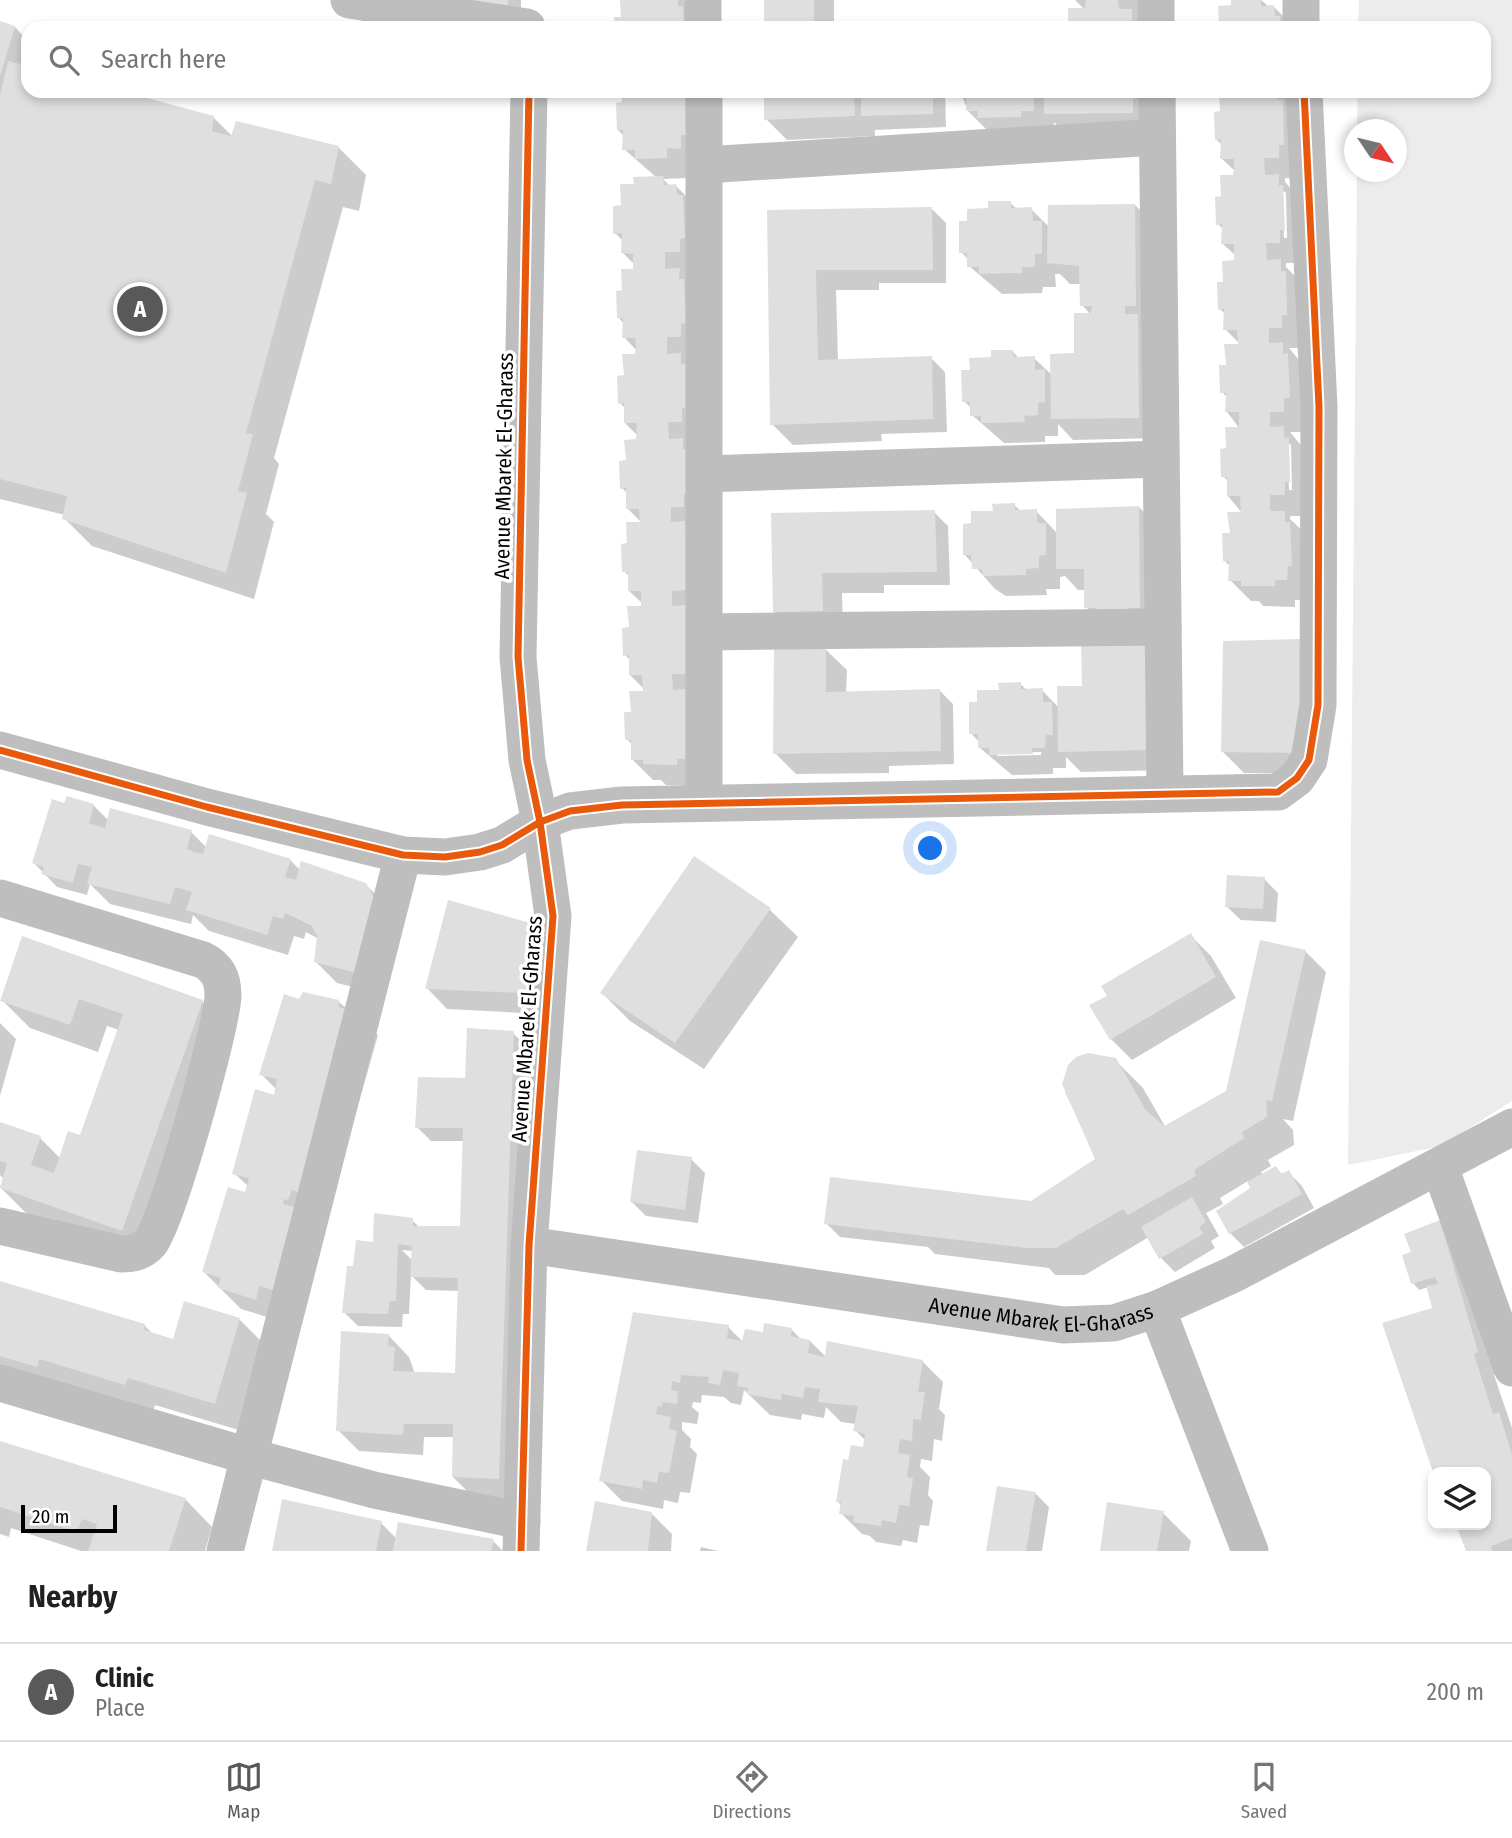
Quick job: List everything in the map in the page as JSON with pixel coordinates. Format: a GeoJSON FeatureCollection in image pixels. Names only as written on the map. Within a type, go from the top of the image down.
{"type":"FeatureCollection","features":[{"type":"Feature","properties":{"kind":"street"},"geometry":{"type":"LineString","coordinates":[[349,0],[482,21]]}},
{"type":"Feature","properties":{"kind":"street"},"geometry":{"type":"LineString","coordinates":[[526,0],[527,21]]}},
{"type":"Feature","properties":{"kind":"street"},"geometry":{"type":"LineString","coordinates":[[704,0],[704,21]]}},
{"type":"Feature","properties":{"kind":"street"},"geometry":{"type":"LineString","coordinates":[[1156,0],[1156,21]]}},
{"type":"Feature","properties":{"kind":"street"},"geometry":{"type":"LineString","coordinates":[[1301,0],[1301,21]]}},
{"type":"Feature","properties":{"kind":"street","name":"Avenue Mbarek El-Gharass"},"geometry":{"type":"LineString","coordinates":[[522,1536],[529,1245],[553,916],[540,822],[527,760],[517,657],[529,98]]}},
{"type":"Feature","properties":{"kind":"street"},"geometry":{"type":"LineString","coordinates":[[704,98],[704,803]]}},
{"type":"Feature","properties":{"kind":"street"},"geometry":{"type":"LineString","coordinates":[[1157,98],[1165,792]]}},
{"type":"Feature","properties":{"kind":"street"},"geometry":{"type":"LineString","coordinates":[[2,760],[403,855],[445,857],[480,852],[502,845],[540,822],[583,809],[704,803],[1165,792],[1278,792],[1297,778],[1309,760],[1318,705],[1319,407],[1304,98]]}},
{"type":"Feature","properties":{"kind":"street"},"geometry":{"type":"LineString","coordinates":[[704,165],[1157,137]]}},
{"type":"Feature","properties":{"kind":"street"},"geometry":{"type":"LineString","coordinates":[[704,474],[1161,459]]}},
{"type":"Feature","properties":{"kind":"street"},"geometry":{"type":"LineString","coordinates":[[704,632],[1163,628]]}},
{"type":"Feature","properties":{"kind":"street"},"geometry":{"type":"LineString","coordinates":[[225,1551],[403,855]]}},
{"type":"Feature","properties":{"kind":"street"},"geometry":{"type":"LineString","coordinates":[[0,898],[203,960],[217,972],[223,994],[192,1122],[161,1222],[148,1245],[138,1252],[121,1254],[0,1226]]}},
{"type":"Feature","properties":{"kind":"street","name":"Avenue Mbarek El-Gharass"},"geometry":{"type":"LineString","coordinates":[[529,1245],[1063,1325],[1114,1323],[1157,1309],[1232,1275],[1512,1127]]}},
{"type":"Feature","properties":{"kind":"street"},"geometry":{"type":"LineString","coordinates":[[1440,1167],[1512,1368]]}},
{"type":"Feature","properties":{"kind":"street"},"geometry":{"type":"LineString","coordinates":[[1157,1309],[1250,1551]]}},
{"type":"Feature","properties":{"kind":"street"},"geometry":{"type":"LineString","coordinates":[[0,1383],[374,1490],[522,1536]]}},
{"type":"Feature","properties":{"kind":"shaded area"},"geometry":{"type":"Polygon","coordinates":[[[1359,0],[1512,0],[1512,1101],[1441,1146],[1348,1165],[1357,182],[1407,182],[1407,119],[1357,119],[1358,98],[1491,98],[1491,21],[1358,21],[1359,0]]]}},
{"type":"Feature","properties":{"kind":"building"},"geometry":{"type":"Polygon","coordinates":[[[468,0],[508,0],[507,9],[468,0]]]}},
{"type":"Feature","properties":{"kind":"building"},"geometry":{"type":"Polygon","coordinates":[[[620,0],[678,0],[678,6],[683,6],[684,21],[614,21],[614,17],[621,17],[620,0]]]}},
{"type":"Feature","properties":{"kind":"building"},"geometry":{"type":"Polygon","coordinates":[[[764,0],[814,0],[814,21],[764,21],[764,0]]]}},
{"type":"Feature","properties":{"kind":"building"},"geometry":{"type":"Polygon","coordinates":[[[1086,0],[1118,0],[1119,9],[1132,9],[1132,21],[1068,21],[1068,8],[1085,8],[1086,0]]]}},
{"type":"Feature","properties":{"kind":"building"},"geometry":{"type":"Polygon","coordinates":[[[1231,0],[1261,0],[1261,6],[1274,5],[1275,16],[1280,16],[1280,21],[1219,21],[1218,6],[1231,5],[1231,0]]]}},
{"type":"Feature","properties":{"kind":"building"},"geometry":{"type":"Polygon","coordinates":[[[0,21],[15,26],[1,74],[0,74],[0,21]]]}},
{"type":"Feature","properties":{"kind":"building"},"geometry":{"type":"Polygon","coordinates":[[[8,61],[21,64],[21,98],[147,98],[214,116],[212,131],[231,136],[236,121],[339,146],[331,184],[315,180],[246,433],[253,434],[238,491],[247,493],[226,573],[62,519],[67,496],[0,479],[0,95],[8,61]]]}},
{"type":"Feature","properties":{"kind":"building"},"geometry":{"type":"Polygon","coordinates":[[[622,98],[685,98],[686,135],[681,135],[681,149],[667,148],[667,158],[635,159],[635,150],[622,150],[623,130],[617,130],[616,103],[622,102],[622,98]]]}},
{"type":"Feature","properties":{"kind":"building"},"geometry":{"type":"Polygon","coordinates":[[[764,98],[854,98],[855,116],[764,120],[764,98]]]}},
{"type":"Feature","properties":{"kind":"building"},"geometry":{"type":"Polygon","coordinates":[[[861,98],[933,98],[933,114],[861,116],[861,98]]]}},
{"type":"Feature","properties":{"kind":"building"},"geometry":{"type":"Polygon","coordinates":[[[966,98],[1034,98],[1034,111],[1021,111],[1021,117],[977,118],[978,111],[966,111],[966,98]]]}},
{"type":"Feature","properties":{"kind":"building"},"geometry":{"type":"Polygon","coordinates":[[[1044,98],[1133,98],[1133,113],[1044,114],[1044,98]]]}},
{"type":"Feature","properties":{"kind":"building"},"geometry":{"type":"Polygon","coordinates":[[[1219,98],[1283,100],[1284,145],[1279,145],[1279,158],[1264,158],[1265,175],[1279,174],[1279,186],[1283,185],[1285,230],[1280,230],[1280,243],[1266,243],[1267,260],[1281,259],[1281,271],[1286,271],[1287,315],[1282,315],[1282,328],[1269,328],[1269,343],[1283,342],[1283,354],[1288,353],[1290,398],[1284,398],[1284,412],[1270,412],[1270,427],[1284,426],[1284,438],[1289,437],[1290,482],[1285,482],[1285,495],[1270,495],[1270,511],[1285,511],[1285,522],[1290,522],[1292,566],[1288,566],[1287,580],[1275,580],[1275,586],[1241,586],[1241,581],[1228,581],[1229,561],[1223,561],[1222,533],[1230,533],[1227,512],[1241,512],[1240,496],[1227,496],[1227,477],[1221,477],[1220,449],[1226,448],[1225,427],[1239,427],[1239,412],[1225,412],[1226,393],[1220,393],[1219,365],[1226,365],[1224,344],[1238,344],[1237,330],[1223,330],[1224,309],[1218,310],[1217,282],[1223,282],[1222,261],[1234,260],[1234,244],[1221,244],[1222,224],[1216,225],[1215,197],[1221,196],[1220,175],[1233,175],[1234,168],[1234,159],[1220,159],[1221,139],[1215,140],[1214,112],[1220,111],[1219,98]]]}},
{"type":"Feature","properties":{"kind":"building"},"geometry":{"type":"Polygon","coordinates":[[[663,176],[664,185],[676,184],[677,195],[683,195],[685,238],[680,239],[680,252],[665,252],[665,269],[680,268],[679,279],[684,279],[686,323],[681,324],[681,337],[667,337],[667,354],[681,353],[681,364],[686,364],[687,409],[682,408],[682,422],[668,422],[669,439],[683,438],[683,449],[688,449],[689,494],[684,494],[684,507],[671,507],[671,522],[685,521],[685,533],[690,532],[686,590],[672,591],[672,606],[686,605],[687,674],[672,674],[673,690],[687,689],[689,759],[677,759],[677,765],[643,764],[643,760],[631,760],[631,740],[625,740],[624,712],[631,712],[629,691],[643,691],[642,675],[629,675],[629,655],[623,656],[622,628],[629,627],[627,606],[641,606],[641,591],[628,591],[628,572],[622,572],[621,544],[627,543],[626,522],[640,522],[639,509],[626,509],[626,488],[620,489],[619,461],[626,460],[624,440],[636,439],[637,423],[624,423],[624,403],[618,404],[617,376],[624,375],[622,354],[635,354],[636,347],[635,338],[622,338],[623,318],[617,318],[616,291],[622,290],[621,269],[633,269],[633,254],[621,253],[622,233],[613,234],[613,206],[621,205],[620,184],[634,184],[633,177],[663,176]]]}},
{"type":"Feature","properties":{"kind":"building"},"geometry":{"type":"Polygon","coordinates":[[[988,201],[1011,201],[1011,208],[1032,207],[1033,221],[1042,221],[1042,254],[1035,254],[1035,267],[1022,267],[1022,273],[979,274],[979,267],[967,267],[967,253],[959,253],[959,221],[967,221],[967,209],[988,208],[988,201]]]}},
{"type":"Feature","properties":{"kind":"building"},"geometry":{"type":"Polygon","coordinates":[[[1135,204],[1136,306],[1125,306],[1125,314],[1138,314],[1139,418],[1051,419],[1050,354],[1074,353],[1074,313],[1091,313],[1092,306],[1080,306],[1079,266],[1047,263],[1048,205],[1135,204]]]}},
{"type":"Feature","properties":{"kind":"building"},"geometry":{"type":"Polygon","coordinates":[[[932,207],[933,270],[816,270],[818,360],[932,356],[933,419],[770,425],[767,210],[932,207]]]}},
{"type":"Feature","properties":{"kind":"building"},"geometry":{"type":"Polygon","coordinates":[[[991,350],[1013,350],[1014,357],[1035,356],[1035,370],[1045,369],[1045,402],[1038,403],[1038,415],[1024,416],[1025,422],[981,423],[981,416],[970,416],[970,402],[962,402],[961,370],[970,370],[969,358],[991,357],[991,350]]]}},
{"type":"Feature","properties":{"kind":"building"},"geometry":{"type":"Polygon","coordinates":[[[1015,503],[1015,510],[1037,509],[1037,523],[1046,523],[1046,555],[1039,556],[1039,568],[1026,569],[1026,575],[983,576],[982,569],[972,569],[971,555],[963,555],[963,524],[971,523],[971,511],[993,511],[992,504],[1015,503]]]}},
{"type":"Feature","properties":{"kind":"building"},"geometry":{"type":"Polygon","coordinates":[[[1139,506],[1140,608],[1129,608],[1129,613],[1096,614],[1096,608],[1084,608],[1084,569],[1056,569],[1056,509],[1139,506]]]}},
{"type":"Feature","properties":{"kind":"building"},"geometry":{"type":"Polygon","coordinates":[[[935,510],[937,572],[822,573],[823,611],[773,612],[771,513],[935,510]]]}},
{"type":"Feature","properties":{"kind":"building"},"geometry":{"type":"Polygon","coordinates":[[[1301,639],[1300,753],[1221,752],[1223,641],[1301,639]]]}},
{"type":"Feature","properties":{"kind":"building"},"geometry":{"type":"Polygon","coordinates":[[[1145,642],[1147,750],[1058,752],[1057,686],[1082,686],[1081,643],[1145,642]]]}},
{"type":"Feature","properties":{"kind":"building"},"geometry":{"type":"Polygon","coordinates":[[[774,647],[826,647],[826,692],[940,689],[941,751],[773,754],[774,647]]]}},
{"type":"Feature","properties":{"kind":"building"},"geometry":{"type":"Polygon","coordinates":[[[1021,682],[1021,689],[1043,688],[1043,702],[1052,702],[1053,735],[1046,735],[1045,748],[1032,748],[1033,754],[989,755],[989,748],[978,748],[978,734],[969,734],[969,702],[977,702],[977,690],[999,690],[998,683],[1021,682]]]}},
{"type":"Feature","properties":{"kind":"building"},"geometry":{"type":"Polygon","coordinates":[[[67,796],[94,804],[89,823],[105,828],[110,808],[192,830],[187,849],[194,852],[203,854],[209,834],[291,859],[285,877],[296,880],[301,861],[366,883],[380,909],[365,975],[314,962],[317,936],[312,926],[285,913],[283,919],[273,916],[267,935],[186,910],[192,892],[175,887],[170,904],[87,884],[92,867],[78,864],[73,883],[41,874],[44,867],[32,863],[52,799],[64,803],[67,796]]]}},
{"type":"Feature","properties":{"kind":"building"},"geometry":{"type":"Polygon","coordinates":[[[694,856],[771,908],[675,1043],[600,993],[694,856]]]}},
{"type":"Feature","properties":{"kind":"building"},"geometry":{"type":"Polygon","coordinates":[[[1227,875],[1265,877],[1263,909],[1225,907],[1227,875]]]}},
{"type":"Feature","properties":{"kind":"building"},"geometry":{"type":"Polygon","coordinates":[[[448,900],[541,926],[524,993],[425,989],[448,900]]]}},
{"type":"Feature","properties":{"kind":"building"},"geometry":{"type":"Polygon","coordinates":[[[1191,933],[1216,977],[1110,1040],[1089,1005],[1107,996],[1101,986],[1191,933]]]}},
{"type":"Feature","properties":{"kind":"building"},"geometry":{"type":"Polygon","coordinates":[[[22,936],[203,1000],[122,1231],[0,1188],[7,1163],[0,1161],[0,1122],[41,1136],[31,1165],[54,1173],[68,1131],[80,1135],[123,1014],[79,999],[70,1025],[0,1001],[22,936]]]}},
{"type":"Feature","properties":{"kind":"building"},"geometry":{"type":"Polygon","coordinates":[[[1260,940],[1306,950],[1272,1101],[1266,1100],[1267,1117],[1242,1132],[1244,1138],[1194,1170],[1196,1176],[1128,1215],[1123,1209],[1056,1248],[1026,1248],[824,1224],[830,1177],[1031,1201],[1095,1159],[1062,1084],[1068,1065],[1076,1057],[1088,1053],[1116,1058],[1145,1109],[1164,1126],[1226,1091],[1260,940]]]}},
{"type":"Feature","properties":{"kind":"building"},"geometry":{"type":"Polygon","coordinates":[[[303,992],[339,1000],[338,1007],[358,1012],[306,1195],[292,1190],[288,1200],[284,1199],[283,1204],[303,1209],[278,1292],[259,1286],[256,1300],[218,1288],[221,1278],[202,1272],[228,1187],[245,1192],[249,1178],[232,1174],[255,1089],[274,1095],[277,1079],[259,1075],[284,994],[299,999],[303,992]]]}},
{"type":"Feature","properties":{"kind":"building"},"geometry":{"type":"Polygon","coordinates":[[[467,1028],[514,1031],[499,1479],[452,1477],[453,1424],[404,1424],[403,1435],[336,1431],[341,1331],[389,1334],[388,1346],[395,1347],[393,1371],[455,1373],[458,1278],[410,1277],[412,1246],[398,1244],[396,1301],[390,1301],[388,1314],[342,1313],[347,1266],[353,1266],[356,1240],[373,1242],[374,1213],[413,1218],[413,1226],[460,1226],[463,1128],[415,1128],[418,1077],[465,1078],[467,1028]]]}},
{"type":"Feature","properties":{"kind":"building"},"geometry":{"type":"Polygon","coordinates":[[[637,1150],[692,1157],[685,1210],[630,1202],[637,1150]]]}},
{"type":"Feature","properties":{"kind":"building"},"geometry":{"type":"Polygon","coordinates":[[[1276,1166],[1281,1174],[1289,1170],[1302,1194],[1229,1234],[1216,1211],[1250,1188],[1247,1182],[1276,1166]]]}},
{"type":"Feature","properties":{"kind":"building"},"geometry":{"type":"Polygon","coordinates":[[[1192,1197],[1206,1222],[1199,1227],[1203,1234],[1159,1259],[1141,1227],[1192,1197]]]}},
{"type":"Feature","properties":{"kind":"building"},"geometry":{"type":"Polygon","coordinates":[[[1440,1220],[1478,1352],[1474,1354],[1493,1414],[1499,1412],[1512,1455],[1512,1538],[1491,1546],[1492,1551],[1466,1551],[1458,1530],[1491,1530],[1491,1467],[1431,1467],[1382,1323],[1432,1308],[1426,1286],[1438,1284],[1435,1277],[1411,1284],[1402,1255],[1411,1252],[1404,1234],[1440,1220]]]}},
{"type":"Feature","properties":{"kind":"building"},"geometry":{"type":"Polygon","coordinates":[[[0,1281],[145,1324],[144,1330],[173,1339],[184,1301],[240,1318],[215,1404],[128,1378],[125,1385],[39,1359],[37,1367],[0,1356],[0,1281]]]}},
{"type":"Feature","properties":{"kind":"building"},"geometry":{"type":"Polygon","coordinates":[[[633,1312],[729,1325],[727,1338],[742,1341],[745,1329],[763,1332],[764,1323],[792,1328],[791,1336],[810,1340],[808,1353],[825,1357],[827,1341],[923,1360],[918,1392],[925,1392],[921,1420],[913,1419],[912,1441],[900,1439],[898,1453],[910,1455],[907,1477],[913,1478],[909,1506],[899,1505],[896,1523],[882,1520],[881,1526],[853,1522],[854,1516],[839,1514],[841,1502],[836,1502],[843,1459],[848,1460],[851,1445],[863,1447],[865,1434],[853,1431],[858,1406],[818,1402],[820,1389],[805,1387],[803,1398],[782,1394],[781,1400],[747,1394],[748,1388],[737,1386],[739,1373],[723,1370],[720,1385],[708,1383],[709,1377],[681,1375],[680,1383],[672,1381],[671,1390],[678,1391],[677,1404],[662,1402],[662,1407],[658,1406],[656,1414],[671,1417],[669,1429],[677,1431],[669,1473],[659,1472],[657,1483],[643,1480],[642,1489],[599,1481],[633,1312]]]}},
{"type":"Feature","properties":{"kind":"building"},"geometry":{"type":"Polygon","coordinates":[[[0,1441],[186,1498],[169,1551],[88,1551],[97,1524],[82,1519],[77,1532],[0,1507],[0,1441]]]}},
{"type":"Feature","properties":{"kind":"building"},"geometry":{"type":"Polygon","coordinates":[[[997,1486],[1036,1492],[1026,1551],[986,1551],[997,1486]]]}},
{"type":"Feature","properties":{"kind":"building"},"geometry":{"type":"Polygon","coordinates":[[[282,1499],[382,1521],[376,1551],[272,1551],[282,1499]]]}},
{"type":"Feature","properties":{"kind":"building"},"geometry":{"type":"Polygon","coordinates":[[[595,1501],[652,1512],[648,1551],[586,1551],[595,1501]]]}},
{"type":"Feature","properties":{"kind":"building"},"geometry":{"type":"Polygon","coordinates":[[[1107,1502],[1164,1511],[1157,1551],[1100,1551],[1107,1502]]]}},
{"type":"Feature","properties":{"kind":"building"},"geometry":{"type":"Polygon","coordinates":[[[398,1522],[494,1539],[491,1551],[393,1551],[398,1522]]]}},
{"type":"Feature","properties":{"kind":"cycle path"},"geometry":{"type":"LineString","coordinates":[[521,1551],[529,1245],[553,916],[540,822],[527,760],[518,657],[529,98]]}},
{"type":"Feature","properties":{"kind":"cycle path"},"geometry":{"type":"LineString","coordinates":[[0,750],[207,807],[403,855],[445,857],[480,852],[502,845],[540,822],[570,811],[622,805],[1278,792],[1297,778],[1309,760],[1318,705],[1319,407],[1304,98]]}},
{"type":"Feature","properties":{"kind":"place","name":"Clinic"},"geometry":{"type":"Point","coordinates":[140,309]}}]}
